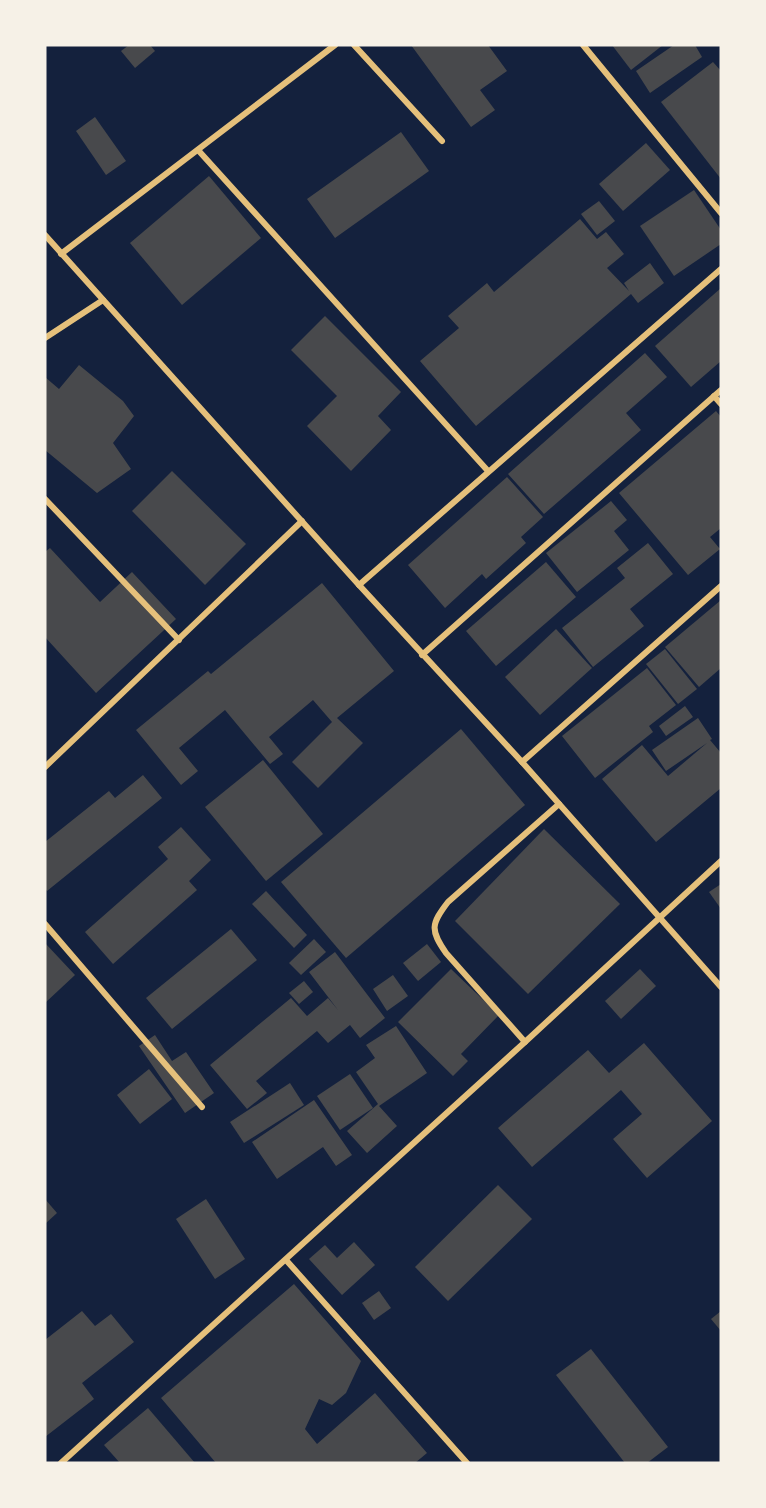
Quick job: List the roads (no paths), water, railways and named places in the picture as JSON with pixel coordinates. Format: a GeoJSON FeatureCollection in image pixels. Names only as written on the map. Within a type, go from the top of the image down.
{"type":"FeatureCollection","features":[{"type":"Feature","properties":{"kind":"street"},"geometry":{"type":"LineString","coordinates":[[61,254],[335,45]]}},
{"type":"Feature","properties":{"kind":"street"},"geometry":{"type":"LineString","coordinates":[[354,45],[442,141]]}},
{"type":"Feature","properties":{"kind":"street"},"geometry":{"type":"LineString","coordinates":[[583,45],[721,213]]}},
{"type":"Feature","properties":{"kind":"street"},"geometry":{"type":"LineString","coordinates":[[198,150],[488,471]]}},
{"type":"Feature","properties":{"kind":"street"},"geometry":{"type":"LineString","coordinates":[[45,235],[358,585],[522,762],[721,987]]}},
{"type":"Feature","properties":{"kind":"street"},"geometry":{"type":"LineString","coordinates":[[358,585],[721,269]]}},
{"type":"Feature","properties":{"kind":"street"},"geometry":{"type":"LineString","coordinates":[[45,338],[103,300]]}},
{"type":"Feature","properties":{"kind":"street"},"geometry":{"type":"LineString","coordinates":[[422,655],[721,390]]}},
{"type":"Feature","properties":{"kind":"street"},"geometry":{"type":"LineString","coordinates":[[714,396],[721,404]]}},
{"type":"Feature","properties":{"kind":"street"},"geometry":{"type":"LineString","coordinates":[[45,499],[179,640]]}},
{"type":"Feature","properties":{"kind":"street"},"geometry":{"type":"LineString","coordinates":[[45,767],[302,521]]}},
{"type":"Feature","properties":{"kind":"street"},"geometry":{"type":"LineString","coordinates":[[522,762],[721,586]]}},
{"type":"Feature","properties":{"kind":"street"},"geometry":{"type":"LineString","coordinates":[[525,1042],[446,952],[437,939],[433,926],[447,902],[559,804]]}},
{"type":"Feature","properties":{"kind":"street"},"geometry":{"type":"LineString","coordinates":[[61,1463],[721,861]]}},
{"type":"Feature","properties":{"kind":"street"},"geometry":{"type":"LineString","coordinates":[[45,924],[202,1107]]}},
{"type":"Feature","properties":{"kind":"street"},"geometry":{"type":"LineString","coordinates":[[286,1260],[467,1463]]}}]}
